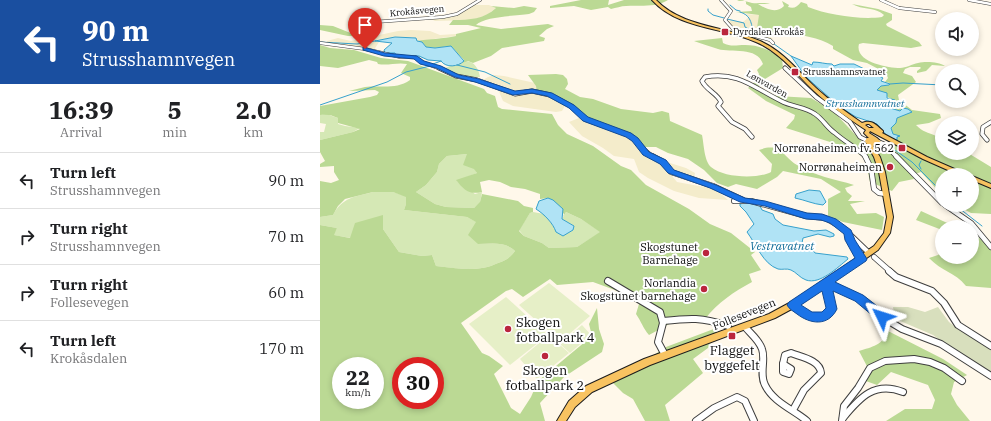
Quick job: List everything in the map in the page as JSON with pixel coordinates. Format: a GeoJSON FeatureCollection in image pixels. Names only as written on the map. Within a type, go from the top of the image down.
{"type":"FeatureCollection","features":[{"type":"Feature","properties":{"kind":"main road"},"geometry":{"type":"LineString","coordinates":[[654,0],[661,9],[673,16],[744,36],[776,51]]}},
{"type":"Feature","properties":{"kind":"main road"},"geometry":{"type":"LineString","coordinates":[[774,43],[772,47],[826,99],[864,124],[875,124],[872,129],[886,137],[925,158],[948,168]]}},
{"type":"Feature","properties":{"kind":"main road"},"geometry":{"type":"LineString","coordinates":[[766,45],[786,60]]}},
{"type":"Feature","properties":{"kind":"main road","name":"Follesevegen"},"geometry":{"type":"LineString","coordinates":[[864,124],[862,132],[868,141],[876,144]]}},
{"type":"Feature","properties":{"kind":"main road","name":"Follesevegen"},"geometry":{"type":"LineString","coordinates":[[561,421],[572,404],[589,389],[628,370],[665,355],[745,327],[793,305],[862,259],[879,245],[887,233],[890,217],[876,144],[866,133],[872,129]]}},
{"type":"Feature","properties":{"kind":"main road"},"geometry":{"type":"LineString","coordinates":[[868,141],[876,144]]}},
{"type":"Feature","properties":{"kind":"main road"},"geometry":{"type":"LineString","coordinates":[[979,181],[991,186]]}},
{"type":"Feature","properties":{"kind":"street","name":"Krokåsvegen"},"geometry":{"type":"LineString","coordinates":[[374,22],[443,17],[461,12],[469,5],[480,0]]}},
{"type":"Feature","properties":{"kind":"street"},"geometry":{"type":"LineString","coordinates":[[721,0],[731,11],[726,20],[732,29],[770,40],[774,43]]}},
{"type":"Feature","properties":{"kind":"street"},"geometry":{"type":"LineString","coordinates":[[881,0],[899,8],[935,12]]}},
{"type":"Feature","properties":{"kind":"street"},"geometry":{"type":"LineString","coordinates":[[969,0],[991,4]]}},
{"type":"Feature","properties":{"kind":"street"},"geometry":{"type":"LineString","coordinates":[[320,43],[365,49],[400,57],[415,58],[457,76],[477,80],[514,93],[532,91],[550,95],[572,106],[586,119],[629,135],[635,139],[646,153],[663,162],[671,172],[713,186],[743,200],[765,204],[806,216],[822,217],[839,224],[867,251]]}},
{"type":"Feature","properties":{"kind":"street"},"geometry":{"type":"LineString","coordinates":[[766,45],[774,43]]}},
{"type":"Feature","properties":{"kind":"street"},"geometry":{"type":"LineString","coordinates":[[786,68],[816,97],[850,122],[860,138],[868,141]]}},
{"type":"Feature","properties":{"kind":"street","name":"Lønvarden"},"geometry":{"type":"LineString","coordinates":[[752,137],[743,128],[732,122],[718,106],[721,100],[715,92],[703,84],[702,81],[705,77],[716,75],[738,78],[782,102],[814,113],[824,121],[834,133],[852,144],[864,154],[869,164],[875,190],[879,193],[886,194]]}},
{"type":"Feature","properties":{"kind":"street"},"geometry":{"type":"LineString","coordinates":[[987,140],[982,134],[983,127],[991,122]]}},
{"type":"Feature","properties":{"kind":"street"},"geometry":{"type":"LineString","coordinates":[[876,144],[887,148],[935,196]]}},
{"type":"Feature","properties":{"kind":"street"},"geometry":{"type":"LineString","coordinates":[[734,201],[743,200]]}},
{"type":"Feature","properties":{"kind":"street"},"geometry":{"type":"LineString","coordinates":[[955,212],[971,223],[982,234],[991,247]]}},
{"type":"Feature","properties":{"kind":"street"},"geometry":{"type":"LineString","coordinates":[[848,232],[850,240],[862,259]]}},
{"type":"Feature","properties":{"kind":"street"},"geometry":{"type":"LineString","coordinates":[[874,257],[896,277],[932,292],[944,303],[958,325],[991,346]]}},
{"type":"Feature","properties":{"kind":"street"},"geometry":{"type":"LineString","coordinates":[[608,281],[662,314],[663,321],[658,342],[665,355]]}},
{"type":"Feature","properties":{"kind":"street"},"geometry":{"type":"LineString","coordinates":[[793,305],[809,317],[820,318],[832,309],[827,289],[832,286],[839,287],[859,298],[882,317],[896,326],[910,333],[941,344],[991,376]]}},
{"type":"Feature","properties":{"kind":"street","name":"Follesevegen"},"geometry":{"type":"LineString","coordinates":[[663,321],[694,318],[713,321],[728,326]]}},
{"type":"Feature","properties":{"kind":"street"},"geometry":{"type":"LineString","coordinates":[[745,327],[758,341],[763,350],[762,378],[764,384],[774,396],[807,421]]}},
{"type":"Feature","properties":{"kind":"street"},"geometry":{"type":"LineString","coordinates":[[783,364],[785,355],[791,353],[816,363],[821,370],[821,373],[804,390],[793,410]]}},
{"type":"Feature","properties":{"kind":"street"},"geometry":{"type":"LineString","coordinates":[[842,419],[844,406],[858,388],[870,368],[885,361],[914,359],[930,362],[944,368],[962,381]]}},
{"type":"Feature","properties":{"kind":"street"},"geometry":{"type":"LineString","coordinates":[[842,419],[874,388],[885,387],[903,392]]}},
{"type":"Feature","properties":{"kind":"street"},"geometry":{"type":"LineString","coordinates":[[696,421],[712,409],[737,396],[746,402],[754,421]]}},
{"type":"Feature","properties":{"kind":"shaded area"},"geometry":{"type":"Polygon","coordinates":[[[472,5],[489,5],[496,8],[487,15],[474,20],[435,21],[431,19],[462,11],[472,5]]]}},
{"type":"Feature","properties":{"kind":"shaded area"},"geometry":{"type":"Polygon","coordinates":[[[746,14],[759,15],[760,30],[773,39],[770,40],[754,36],[733,28],[727,22],[731,20],[743,22],[749,17],[746,14]]]}},
{"type":"Feature","properties":{"kind":"shaded area"},"geometry":{"type":"Polygon","coordinates":[[[398,31],[430,31],[440,35],[456,34],[456,36],[419,41],[412,37],[376,41],[379,42],[372,53],[364,49],[327,44],[327,41],[338,38],[351,41],[398,31]]]}},
{"type":"Feature","properties":{"kind":"shaded area"},"geometry":{"type":"Polygon","coordinates":[[[494,75],[535,83],[537,86],[566,104],[562,111],[556,112],[513,106],[503,101],[497,87],[486,84],[483,80],[494,75]]]}},
{"type":"Feature","properties":{"kind":"shaded area"},"geometry":{"type":"Polygon","coordinates":[[[579,118],[591,120],[631,135],[654,158],[686,168],[695,173],[694,178],[677,173],[672,176],[677,182],[715,189],[728,200],[699,198],[674,191],[648,178],[639,172],[634,159],[614,156],[582,136],[569,122],[579,118]]]}},
{"type":"Feature","properties":{"kind":"green space"},"geometry":{"type":"Polygon","coordinates":[[[581,0],[609,0],[608,5],[624,0],[668,0],[663,3],[647,6],[624,6],[611,9],[608,7],[591,10],[574,6],[550,8],[550,6],[581,0]]]}},
{"type":"Feature","properties":{"kind":"green space"},"geometry":{"type":"Polygon","coordinates":[[[746,1],[752,3],[765,3],[770,4],[758,4],[768,9],[778,10],[784,6],[782,1],[789,5],[788,7],[792,8],[801,2],[816,10],[835,14],[864,18],[882,17],[884,15],[881,12],[852,4],[878,9],[892,14],[892,20],[886,24],[887,26],[919,42],[922,46],[911,48],[863,43],[859,44],[859,50],[867,60],[888,67],[902,68],[925,62],[939,64],[932,65],[926,71],[917,73],[917,71],[921,68],[920,67],[910,67],[905,69],[903,73],[912,76],[916,82],[898,95],[899,100],[912,110],[940,114],[940,116],[935,116],[935,120],[916,125],[926,132],[935,136],[935,160],[979,160],[991,167],[991,214],[969,212],[979,212],[979,168],[935,168],[935,187],[921,172],[912,175],[914,179],[899,182],[892,191],[870,182],[865,158],[849,148],[786,128],[794,119],[795,115],[766,101],[748,88],[757,80],[759,74],[757,70],[763,64],[760,58],[750,52],[723,50],[694,41],[722,38],[723,43],[726,44],[755,46],[774,53],[782,59],[783,68],[765,79],[764,83],[758,86],[767,93],[777,96],[811,98],[833,111],[864,144],[880,151],[887,152],[895,145],[891,141],[897,140],[897,137],[900,136],[893,135],[891,128],[896,123],[897,118],[908,109],[903,108],[900,111],[887,107],[885,101],[894,101],[877,90],[881,86],[889,85],[890,83],[885,82],[888,78],[886,73],[867,63],[853,60],[833,49],[833,46],[822,40],[760,30],[757,28],[759,15],[736,12],[752,11],[751,7],[746,4],[746,1]]]}},
{"type":"Feature","properties":{"kind":"green space"},"geometry":{"type":"Polygon","coordinates":[[[491,6],[514,8],[524,6],[537,8],[534,12],[529,14],[493,18],[480,22],[476,25],[501,29],[548,24],[554,26],[547,29],[539,36],[545,38],[544,41],[502,48],[491,56],[473,63],[468,61],[462,63],[464,60],[451,46],[435,48],[426,47],[422,42],[417,41],[456,36],[456,34],[481,28],[468,25],[449,25],[453,20],[471,19],[487,15],[496,8],[491,6]]]}},
{"type":"Feature","properties":{"kind":"green space"},"geometry":{"type":"Polygon","coordinates":[[[320,25],[333,26],[358,36],[348,36],[320,30],[320,25]]]}},
{"type":"Feature","properties":{"kind":"green space"},"geometry":{"type":"Polygon","coordinates":[[[320,45],[330,48],[354,50],[381,58],[408,61],[484,89],[487,93],[495,96],[498,107],[502,109],[552,114],[558,125],[567,134],[593,146],[621,166],[631,170],[646,185],[689,209],[710,224],[731,233],[755,252],[751,255],[761,270],[749,274],[752,282],[715,307],[705,319],[673,322],[649,335],[636,314],[639,304],[623,293],[593,282],[557,285],[550,279],[523,297],[512,289],[506,291],[461,323],[482,353],[503,366],[494,374],[511,408],[520,414],[531,397],[538,381],[592,336],[589,324],[597,308],[599,329],[604,344],[602,352],[564,377],[540,403],[545,421],[320,421],[320,225],[337,228],[334,235],[350,238],[355,223],[383,215],[383,229],[399,252],[422,256],[432,255],[436,266],[467,269],[483,268],[506,260],[515,251],[502,244],[478,244],[468,235],[476,222],[467,217],[404,210],[406,197],[393,192],[373,192],[345,199],[338,206],[333,215],[320,217],[320,181],[331,183],[339,180],[334,172],[334,166],[320,167],[320,164],[325,161],[320,152],[320,140],[360,129],[338,123],[338,118],[334,116],[320,115],[320,106],[370,97],[377,95],[379,92],[375,90],[349,91],[365,87],[394,86],[410,80],[410,77],[401,73],[407,64],[378,64],[377,62],[369,60],[338,68],[320,66],[320,45]],[[467,154],[447,156],[439,164],[437,172],[426,185],[416,192],[435,204],[446,207],[474,208],[480,202],[482,194],[518,201],[524,206],[533,208],[533,212],[530,213],[519,231],[524,236],[542,243],[549,248],[577,247],[600,232],[581,219],[566,212],[563,217],[564,214],[548,198],[540,199],[540,194],[525,189],[511,187],[500,182],[489,180],[480,182],[482,192],[474,193],[467,191],[456,180],[477,173],[474,169],[463,165],[467,154]]]}},
{"type":"Feature","properties":{"kind":"green space"},"geometry":{"type":"Polygon","coordinates":[[[464,61],[471,62],[475,66],[480,77],[466,77],[453,74],[445,68],[464,61]]]}},
{"type":"Feature","properties":{"kind":"green space"},"geometry":{"type":"Polygon","coordinates":[[[528,75],[563,75],[567,79],[568,84],[565,89],[580,97],[593,99],[621,109],[653,113],[662,111],[669,113],[670,121],[702,135],[707,161],[711,167],[717,171],[741,176],[758,176],[771,172],[772,164],[759,150],[775,148],[781,151],[794,163],[810,172],[854,185],[845,188],[852,196],[848,201],[865,201],[850,204],[857,214],[876,213],[884,217],[882,230],[843,222],[828,216],[828,199],[841,192],[821,179],[783,171],[777,177],[757,189],[736,184],[728,187],[717,183],[704,170],[688,159],[668,153],[656,147],[644,147],[631,135],[624,131],[589,120],[581,111],[571,104],[537,92],[536,86],[528,75]]]}},
{"type":"Feature","properties":{"kind":"green space"},"geometry":{"type":"Polygon","coordinates":[[[326,114],[338,118],[338,124],[360,128],[353,132],[320,140],[320,132],[324,132],[326,124],[320,123],[320,115],[326,114]]]}},
{"type":"Feature","properties":{"kind":"green space"},"geometry":{"type":"Polygon","coordinates":[[[467,154],[477,173],[457,181],[475,194],[482,192],[480,203],[474,208],[446,207],[435,204],[416,192],[426,185],[437,172],[439,164],[447,156],[467,154]]]}},
{"type":"Feature","properties":{"kind":"green space"},"geometry":{"type":"Polygon","coordinates":[[[373,192],[393,192],[406,196],[404,210],[467,217],[477,222],[478,244],[502,244],[515,251],[506,260],[482,268],[459,269],[436,266],[432,255],[422,256],[399,252],[383,229],[351,238],[333,235],[337,228],[320,225],[320,217],[333,215],[345,201],[373,192]]]}},
{"type":"Feature","properties":{"kind":"green space"},"geometry":{"type":"Polygon","coordinates":[[[921,211],[941,220],[935,220],[935,227],[916,220],[921,211]]]}},
{"type":"Feature","properties":{"kind":"green space"},"geometry":{"type":"Polygon","coordinates":[[[533,212],[544,214],[555,228],[573,230],[574,226],[562,219],[566,212],[581,219],[601,232],[577,247],[549,248],[542,243],[524,236],[519,230],[530,213],[533,212]]]}},
{"type":"Feature","properties":{"kind":"green space"},"geometry":{"type":"Polygon","coordinates":[[[979,238],[991,248],[991,288],[966,286],[962,281],[936,264],[979,264],[979,238]]]}},
{"type":"Feature","properties":{"kind":"green space"},"geometry":{"type":"Polygon","coordinates":[[[935,256],[935,263],[934,262],[929,258],[935,256]]]}},
{"type":"Feature","properties":{"kind":"green space"},"geometry":{"type":"Polygon","coordinates":[[[549,283],[590,316],[560,342],[519,305],[549,283]]]}},
{"type":"Feature","properties":{"kind":"green space","name":"Skogen fotballpark 4"},"geometry":{"type":"Polygon","coordinates":[[[506,297],[548,335],[510,365],[469,324],[506,297]]]}},
{"type":"Feature","properties":{"kind":"green space"},"geometry":{"type":"Polygon","coordinates":[[[893,307],[908,307],[925,312],[938,307],[949,322],[954,326],[991,347],[991,373],[968,360],[933,335],[898,320],[894,314],[893,307]]]}},
{"type":"Feature","properties":{"kind":"green space"},"geometry":{"type":"Polygon","coordinates":[[[582,325],[591,335],[570,353],[560,344],[582,325]]]}},
{"type":"Feature","properties":{"kind":"green space"},"geometry":{"type":"Polygon","coordinates":[[[719,327],[708,348],[693,359],[703,373],[665,405],[670,421],[645,421],[633,399],[623,393],[607,377],[628,372],[666,347],[719,327]]]}},
{"type":"Feature","properties":{"kind":"green space"},"geometry":{"type":"Polygon","coordinates":[[[888,331],[943,359],[967,375],[954,382],[951,394],[957,405],[970,421],[886,421],[905,409],[932,409],[935,400],[928,385],[891,372],[877,385],[863,380],[870,372],[859,351],[873,347],[886,336],[888,331]]]}},
{"type":"Feature","properties":{"kind":"green space","name":"Skogen fotballpark 2"},"geometry":{"type":"Polygon","coordinates":[[[549,335],[569,353],[537,379],[520,359],[549,335]]]}},
{"type":"Feature","properties":{"kind":"water"},"geometry":{"type":"Polygon","coordinates":[[[395,37],[416,38],[417,41],[422,42],[426,47],[435,48],[451,46],[464,61],[459,65],[449,66],[441,61],[428,60],[419,56],[402,56],[396,55],[395,53],[385,53],[384,50],[392,43],[375,41],[395,37]]]}},
{"type":"Feature","properties":{"kind":"water","name":"Strusshamnvatnet"},"geometry":{"type":"Polygon","coordinates":[[[791,56],[812,65],[813,62],[832,64],[834,66],[840,64],[854,64],[883,78],[881,81],[890,84],[881,86],[877,90],[887,93],[887,98],[895,100],[885,101],[887,107],[900,111],[903,108],[908,109],[912,112],[897,118],[896,123],[891,128],[893,134],[900,136],[897,137],[897,140],[888,137],[877,124],[856,117],[840,107],[806,77],[791,56]]]}},
{"type":"Feature","properties":{"kind":"water"},"geometry":{"type":"Polygon","coordinates":[[[809,190],[820,191],[826,202],[823,205],[795,198],[796,194],[809,190]]]}},
{"type":"Feature","properties":{"kind":"water"},"geometry":{"type":"Polygon","coordinates":[[[548,198],[553,200],[563,209],[562,219],[574,226],[573,230],[563,236],[556,232],[548,219],[536,209],[539,201],[548,198]]]}},
{"type":"Feature","properties":{"kind":"water","name":"Vestravatnet"},"geometry":{"type":"Polygon","coordinates":[[[749,202],[759,204],[762,210],[773,214],[775,219],[783,225],[814,231],[826,230],[834,234],[834,236],[830,237],[818,234],[803,238],[802,243],[815,253],[847,257],[848,259],[823,278],[811,281],[804,279],[789,269],[778,269],[768,263],[747,232],[754,224],[740,204],[749,202]]]}},
{"type":"Feature","properties":{"kind":"waterway"},"geometry":{"type":"LineString","coordinates":[[730,5],[736,10],[740,11]]}},
{"type":"Feature","properties":{"kind":"waterway"},"geometry":{"type":"LineString","coordinates":[[708,9],[708,11],[713,15],[724,18]]}},
{"type":"Feature","properties":{"kind":"waterway"},"geometry":{"type":"LineString","coordinates":[[740,12],[750,19],[753,31]]}},
{"type":"Feature","properties":{"kind":"waterway"},"geometry":{"type":"LineString","coordinates":[[727,19],[744,23],[745,27],[761,36]]}},
{"type":"Feature","properties":{"kind":"waterway"},"geometry":{"type":"LineString","coordinates":[[320,42],[357,44],[375,41]]}},
{"type":"Feature","properties":{"kind":"waterway"},"geometry":{"type":"LineString","coordinates":[[774,44],[791,56]]}},
{"type":"Feature","properties":{"kind":"waterway"},"geometry":{"type":"LineString","coordinates":[[433,64],[441,61]]}},
{"type":"Feature","properties":{"kind":"waterway"},"geometry":{"type":"LineString","coordinates":[[457,65],[485,72],[510,84]]}},
{"type":"Feature","properties":{"kind":"waterway"},"geometry":{"type":"LineString","coordinates":[[320,105],[387,82],[406,72],[430,66]]}},
{"type":"Feature","properties":{"kind":"waterway"},"geometry":{"type":"LineString","coordinates":[[890,84],[935,85]]}},
{"type":"Feature","properties":{"kind":"waterway"},"geometry":{"type":"LineString","coordinates":[[890,142],[892,148],[912,162],[935,185]]}},
{"type":"Feature","properties":{"kind":"waterway"},"geometry":{"type":"LineString","coordinates":[[921,161],[919,165],[921,169]]}},
{"type":"Feature","properties":{"kind":"waterway"},"geometry":{"type":"LineString","coordinates":[[964,212],[982,226]]}},
{"type":"Feature","properties":{"kind":"place","name":"Dyrdalen Krokås"},"geometry":{"type":"Point","coordinates":[725,32]}},
{"type":"Feature","properties":{"kind":"place","name":"Strusshamnsvatnet"},"geometry":{"type":"Point","coordinates":[795,72]}},
{"type":"Feature","properties":{"kind":"place","name":"Norrønaheimen fv. 562"},"geometry":{"type":"Point","coordinates":[902,148]}},
{"type":"Feature","properties":{"kind":"place","name":"Norrønaheimen"},"geometry":{"type":"Point","coordinates":[890,167]}},
{"type":"Feature","properties":{"kind":"place","name":"Skogstunet Barnehage"},"geometry":{"type":"Point","coordinates":[706,253]}},
{"type":"Feature","properties":{"kind":"place","name":"Norlandia Skogstunet barnehage"},"geometry":{"type":"Point","coordinates":[704,289]}},
{"type":"Feature","properties":{"kind":"place","name":"Skogen fotballpark 4"},"geometry":{"type":"Point","coordinates":[508,329]}},
{"type":"Feature","properties":{"kind":"place","name":"Flagget byggefelt"},"geometry":{"type":"Point","coordinates":[732,336]}},
{"type":"Feature","properties":{"kind":"place","name":"Skogen fotballpark 2"},"geometry":{"type":"Point","coordinates":[545,356]}},
{"type":"Feature","properties":{"kind":"route"},"geometry":{"type":"LineString","coordinates":[[365,49],[405,58],[415,58],[457,76],[477,80],[515,94],[532,91],[550,95],[572,106],[586,119],[629,135],[635,139],[640,148],[649,156],[663,162],[671,172],[702,184],[713,186],[739,199],[765,204],[806,216],[822,217],[833,221],[848,232],[850,240],[862,259],[793,305],[809,317],[820,318],[832,309],[831,300],[827,289],[834,286],[839,287],[859,298],[882,317]]}}]}
